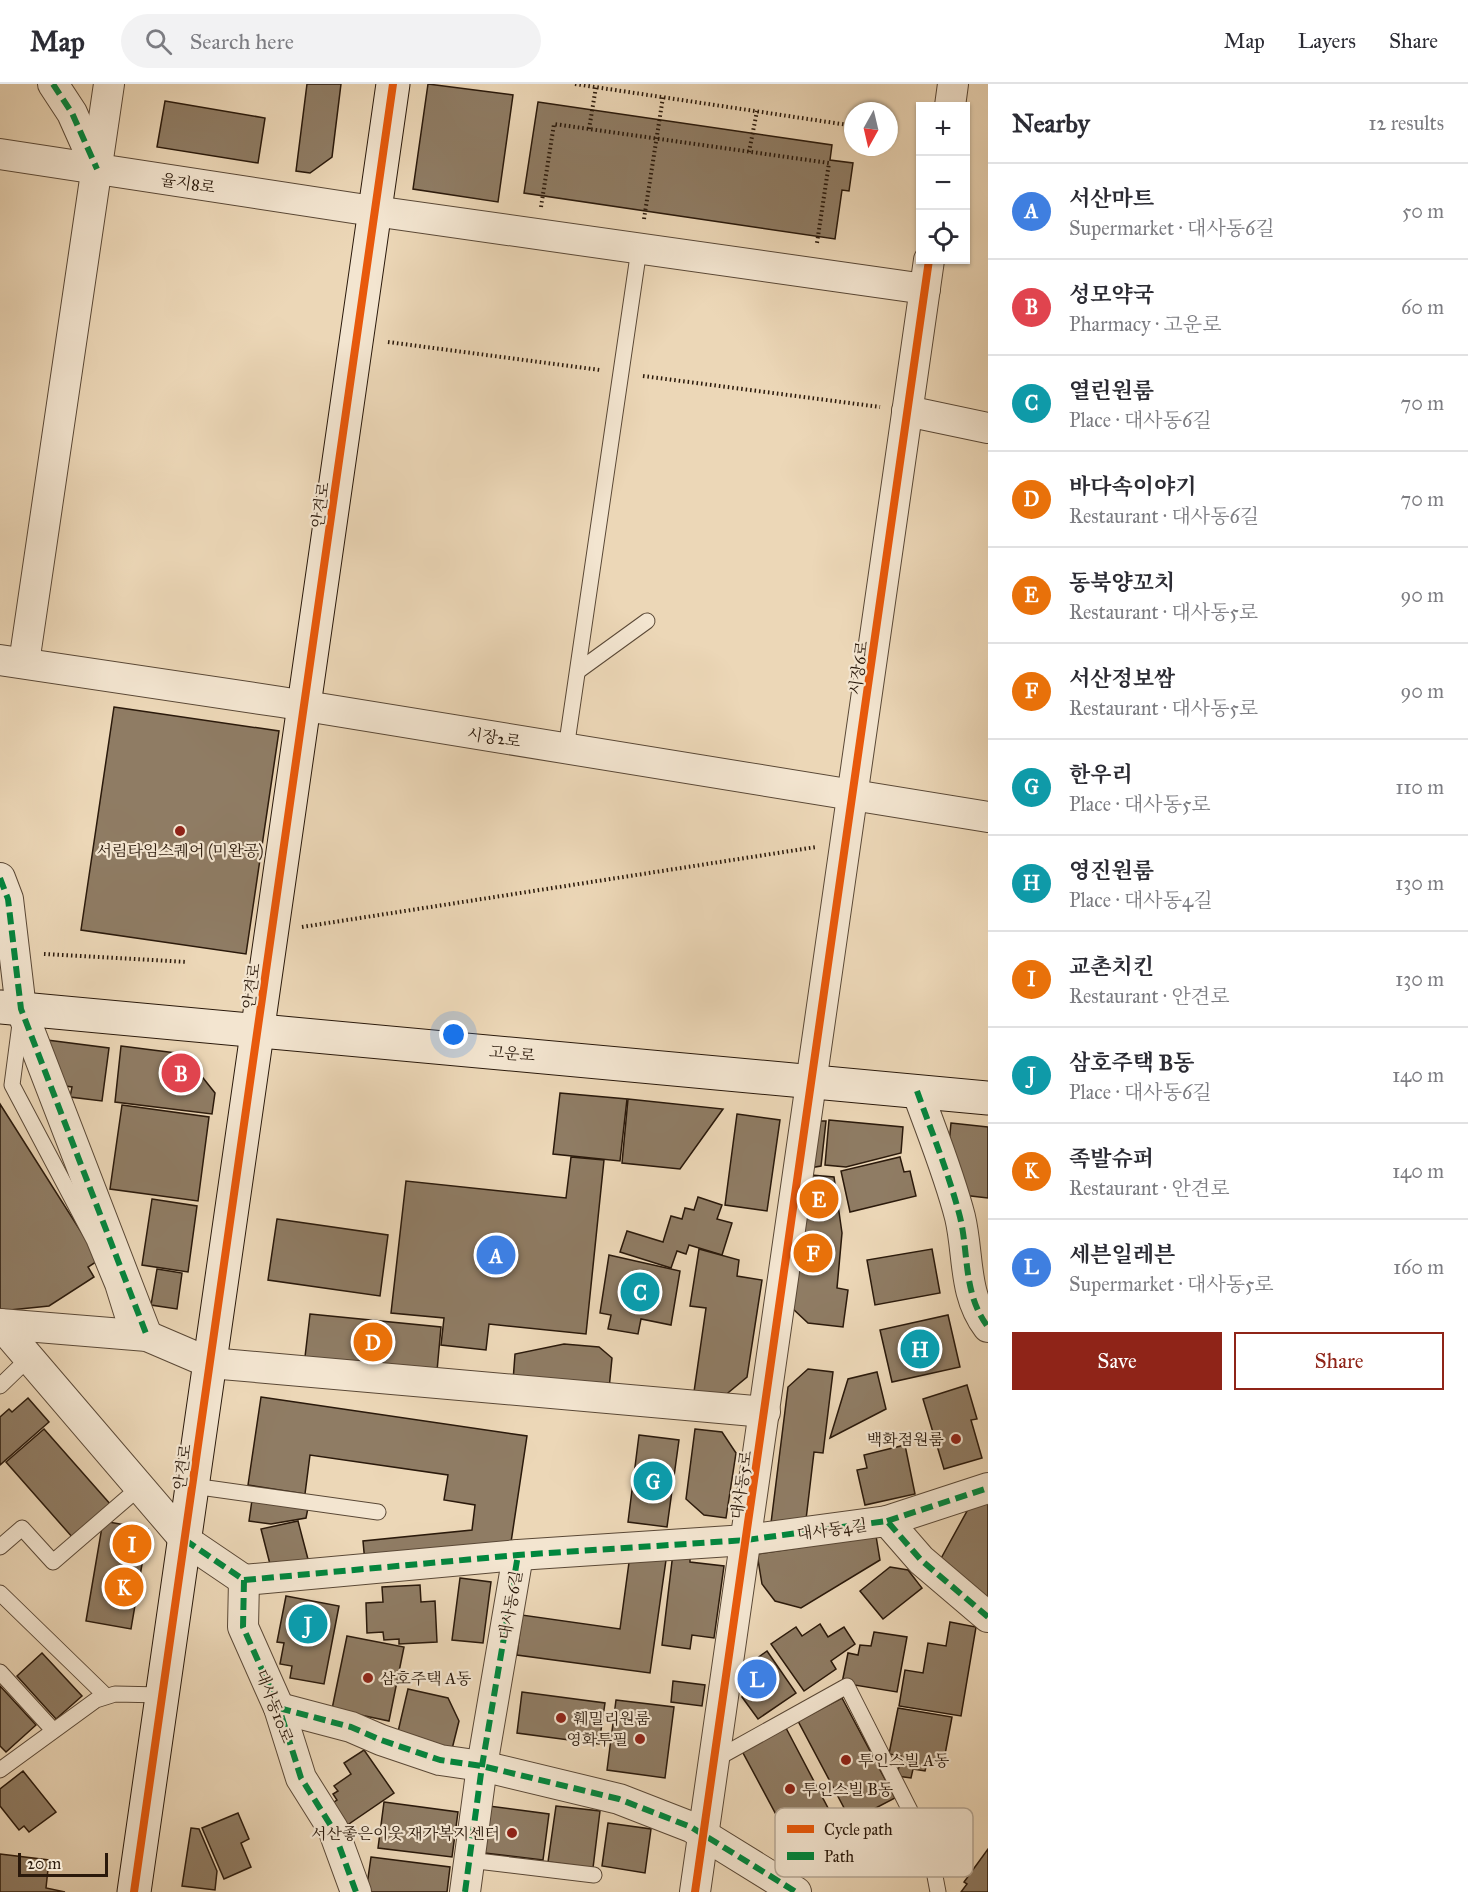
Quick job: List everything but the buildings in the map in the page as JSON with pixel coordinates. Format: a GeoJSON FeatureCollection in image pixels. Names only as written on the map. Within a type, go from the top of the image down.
{"type":"FeatureCollection","features":[{"type":"Feature","properties":{"kind":"street"},"geometry":{"type":"LineString","coordinates":[[53,84],[72,113],[97,169]]}},
{"type":"Feature","properties":{"kind":"street"},"geometry":{"type":"LineString","coordinates":[[12,662],[97,169],[109,84]]}},
{"type":"Feature","properties":{"kind":"street","name":"안견로"},"geometry":{"type":"LineString","coordinates":[[134,1892],[393,84]]}},
{"type":"Feature","properties":{"kind":"street"},"geometry":{"type":"LineString","coordinates":[[951,102],[953,84]]}},
{"type":"Feature","properties":{"kind":"street","name":"율지8로"},"geometry":{"type":"LineString","coordinates":[[0,154],[375,211],[925,289]]}},
{"type":"Feature","properties":{"kind":"street","name":"시장6로"},"geometry":{"type":"LineString","coordinates":[[813,1081],[928,264]]}},
{"type":"Feature","properties":{"kind":"street"},"geometry":{"type":"LineString","coordinates":[[907,411],[988,428]]}},
{"type":"Feature","properties":{"kind":"street","name":"시장2로"},"geometry":{"type":"LineString","coordinates":[[12,662],[305,706],[988,817]]}},
{"type":"Feature","properties":{"kind":"street"},"geometry":{"type":"LineString","coordinates":[[0,878],[8,899],[11,1008],[137,1335]]}},
{"type":"Feature","properties":{"kind":"street","name":"고운로"},"geometry":{"type":"LineString","coordinates":[[11,1008],[988,1098]]}},
{"type":"Feature","properties":{"kind":"street","name":"대사동5로"},"geometry":{"type":"LineString","coordinates":[[695,1892],[813,1081]]}},
{"type":"Feature","properties":{"kind":"street"},"geometry":{"type":"LineString","coordinates":[[917,1091],[961,1221],[967,1275],[974,1302],[988,1327]]}},
{"type":"Feature","properties":{"kind":"street"},"geometry":{"type":"LineString","coordinates":[[0,1324],[137,1335],[210,1363],[765,1413]]}},
{"type":"Feature","properties":{"kind":"street","name":"안견로"},"geometry":{"type":"LineString","coordinates":[[0,1324],[185,1540]]}},
{"type":"Feature","properties":{"kind":"street"},"geometry":{"type":"LineString","coordinates":[[887,1521],[988,1488]]}},
{"type":"Feature","properties":{"kind":"street","name":"대사동4길"},"geometry":{"type":"LineString","coordinates":[[746,1540],[887,1521],[921,1560],[988,1617]]}},
{"type":"Feature","properties":{"kind":"street"},"geometry":{"type":"LineString","coordinates":[[185,1540],[244,1580]]}},
{"type":"Feature","properties":{"kind":"street","name":"대사동5로"},"geometry":{"type":"LineString","coordinates":[[518,1554],[746,1540]]}},
{"type":"Feature","properties":{"kind":"street","name":"대사동6길"},"geometry":{"type":"LineString","coordinates":[[244,1580],[518,1554],[482,1766],[465,1892]]}},
{"type":"Feature","properties":{"kind":"street","name":"대사동10로"},"geometry":{"type":"LineString","coordinates":[[244,1580],[243,1627],[279,1708],[301,1778],[333,1829],[356,1892]]}},
{"type":"Feature","properties":{"kind":"street"},"geometry":{"type":"LineString","coordinates":[[279,1708],[351,1727],[440,1760],[482,1766],[619,1799],[703,1834],[796,1892]]}},
{"type":"Feature","properties":{"kind":"lane"},"geometry":{"type":"LineString","coordinates":[[566,749],[639,249]]}},
{"type":"Feature","properties":{"kind":"lane"},"geometry":{"type":"LineString","coordinates":[[578,671],[647,621]]}},
{"type":"Feature","properties":{"kind":"lane"},"geometry":{"type":"LineString","coordinates":[[11,1008],[7,1069],[12,1085],[94,1240],[137,1335]]}},
{"type":"Feature","properties":{"kind":"lane"},"geometry":{"type":"LineString","coordinates":[[0,1386],[29,1358]]}},
{"type":"Feature","properties":{"kind":"lane"},"geometry":{"type":"LineString","coordinates":[[193,1486],[378,1512]]}},
{"type":"Feature","properties":{"kind":"lane"},"geometry":{"type":"LineString","coordinates":[[0,1547],[22,1528],[53,1562],[140,1487]]}},
{"type":"Feature","properties":{"kind":"lane"},"geometry":{"type":"LineString","coordinates":[[0,1593],[106,1696]]}},
{"type":"Feature","properties":{"kind":"lane"},"geometry":{"type":"LineString","coordinates":[[0,1672],[53,1730]]}},
{"type":"Feature","properties":{"kind":"lane"},"geometry":{"type":"LineString","coordinates":[[714,1760],[847,1686],[909,1808]]}},
{"type":"Feature","properties":{"kind":"lane"},"geometry":{"type":"LineString","coordinates":[[0,1770],[88,1705],[106,1696],[162,1695]]}},
{"type":"Feature","properties":{"kind":"lane"},"geometry":{"type":"LineString","coordinates":[[469,1860],[594,1875]]}},
{"type":"Feature","properties":{"kind":"lane"},"geometry":{"type":"LineString","coordinates":[[935,1877],[938,1892]]}},
{"type":"Feature","properties":{"kind":"path"},"geometry":{"type":"LineString","coordinates":[[575,84],[844,124]]}},
{"type":"Feature","properties":{"kind":"path"},"geometry":{"type":"LineString","coordinates":[[588,129],[596,87]]}},
{"type":"Feature","properties":{"kind":"path"},"geometry":{"type":"LineString","coordinates":[[639,249],[663,97]]}},
{"type":"Feature","properties":{"kind":"path"},"geometry":{"type":"LineString","coordinates":[[749,152],[757,111]]}},
{"type":"Feature","properties":{"kind":"path"},"geometry":{"type":"LineString","coordinates":[[537,234],[554,124],[829,163],[813,273]]}},
{"type":"Feature","properties":{"kind":"path"},"geometry":{"type":"LineString","coordinates":[[273,932],[847,842]]}},
{"type":"Feature","properties":{"kind":"path"},"geometry":{"type":"LineString","coordinates":[[42,954],[187,962]]}},
{"type":"Feature","properties":{"kind":"marked path"},"geometry":{"type":"LineString","coordinates":[[53,84],[72,113],[97,169]]}},
{"type":"Feature","properties":{"kind":"marked path"},"geometry":{"type":"LineString","coordinates":[[0,878],[8,899],[21,1009],[147,1336]]}},
{"type":"Feature","properties":{"kind":"marked path"},"geometry":{"type":"LineString","coordinates":[[917,1091],[956,1201],[974,1301],[988,1327]]}},
{"type":"Feature","properties":{"kind":"marked path"},"geometry":{"type":"LineString","coordinates":[[887,1521],[988,1488]]}},
{"type":"Feature","properties":{"kind":"marked path"},"geometry":{"type":"LineString","coordinates":[[244,1580],[518,1555],[746,1540],[887,1521],[921,1560],[988,1617]]}},
{"type":"Feature","properties":{"kind":"marked path"},"geometry":{"type":"LineString","coordinates":[[185,1540],[244,1580]]}},
{"type":"Feature","properties":{"kind":"marked path"},"geometry":{"type":"LineString","coordinates":[[465,1892],[482,1766],[518,1555]]}},
{"type":"Feature","properties":{"kind":"marked path"},"geometry":{"type":"LineString","coordinates":[[244,1580],[243,1627],[279,1708],[301,1778],[333,1829],[356,1892]]}},
{"type":"Feature","properties":{"kind":"marked path"},"geometry":{"type":"LineString","coordinates":[[279,1708],[351,1727],[440,1760],[482,1766],[619,1799],[691,1827],[796,1892]]}},
{"type":"Feature","properties":{"kind":"cycle path"},"geometry":{"type":"LineString","coordinates":[[134,1892],[393,84]]}},
{"type":"Feature","properties":{"kind":"cycle path"},"geometry":{"type":"LineString","coordinates":[[695,1892],[928,264]]}},
{"type":"Feature","properties":{"kind":"place","name":"서림타임스퀘어 (미완공)"},"geometry":{"type":"Point","coordinates":[180,831]}},
{"type":"Feature","properties":{"kind":"place","name":"성모약국"},"geometry":{"type":"Point","coordinates":[181,1073]}},
{"type":"Feature","properties":{"kind":"place","name":"동북양꼬치"},"geometry":{"type":"Point","coordinates":[819,1199]}},
{"type":"Feature","properties":{"kind":"place","name":"서산정보쌈"},"geometry":{"type":"Point","coordinates":[813,1253]}},
{"type":"Feature","properties":{"kind":"place","name":"서산마트"},"geometry":{"type":"Point","coordinates":[496,1255]}},
{"type":"Feature","properties":{"kind":"place","name":"열린원룸"},"geometry":{"type":"Point","coordinates":[640,1292]}},
{"type":"Feature","properties":{"kind":"place","name":"바다속이야기"},"geometry":{"type":"Point","coordinates":[373,1342]}},
{"type":"Feature","properties":{"kind":"place","name":"영진원룸"},"geometry":{"type":"Point","coordinates":[920,1349]}},
{"type":"Feature","properties":{"kind":"place","name":"백화점원룸"},"geometry":{"type":"Point","coordinates":[956,1439]}},
{"type":"Feature","properties":{"kind":"place","name":"한우리"},"geometry":{"type":"Point","coordinates":[653,1481]}},
{"type":"Feature","properties":{"kind":"place","name":"교촌치킨"},"geometry":{"type":"Point","coordinates":[132,1544]}},
{"type":"Feature","properties":{"kind":"place","name":"족발슈퍼"},"geometry":{"type":"Point","coordinates":[124,1587]}},
{"type":"Feature","properties":{"kind":"place","name":"삼호주택 B동"},"geometry":{"type":"Point","coordinates":[308,1624]}},
{"type":"Feature","properties":{"kind":"place","name":"삼호주택 A동"},"geometry":{"type":"Point","coordinates":[368,1678]}},
{"type":"Feature","properties":{"kind":"place","name":"세븐일레븐"},"geometry":{"type":"Point","coordinates":[757,1679]}},
{"type":"Feature","properties":{"kind":"place","name":"훼밀리원룸"},"geometry":{"type":"Point","coordinates":[561,1718]}},
{"type":"Feature","properties":{"kind":"place","name":"영화투필"},"geometry":{"type":"Point","coordinates":[640,1739]}},
{"type":"Feature","properties":{"kind":"place","name":"투인스빌 A동"},"geometry":{"type":"Point","coordinates":[846,1760]}},
{"type":"Feature","properties":{"kind":"place","name":"투인스빌 B동"},"geometry":{"type":"Point","coordinates":[790,1789]}},
{"type":"Feature","properties":{"kind":"place","name":"서산좋은이웃 재가복지센터"},"geometry":{"type":"Point","coordinates":[512,1833]}}]}
